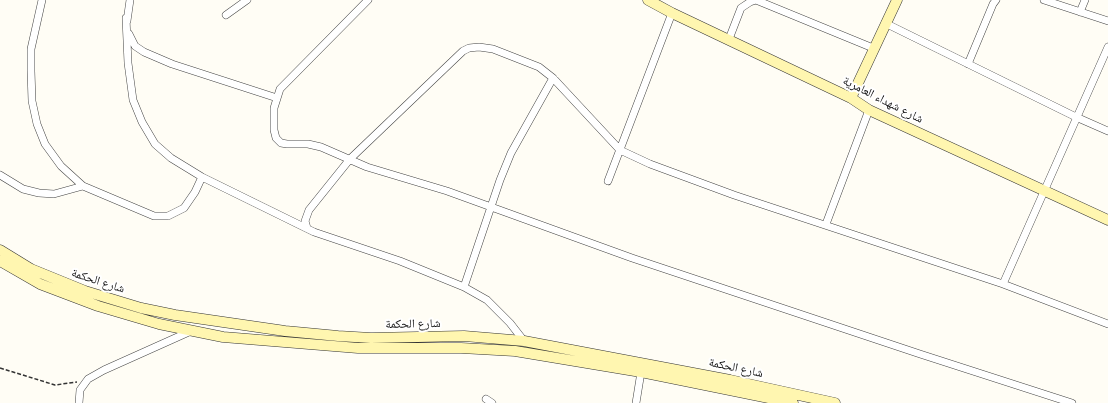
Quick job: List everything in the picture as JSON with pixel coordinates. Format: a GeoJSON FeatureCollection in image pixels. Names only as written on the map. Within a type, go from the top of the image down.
{"type":"FeatureCollection","features":[{"type":"Feature","properties":{"kind":"street"},"geometry":{"type":"LineString","coordinates":[[42,0],[31,49],[32,101],[37,124],[45,144],[61,166],[83,186],[154,216],[168,216],[184,208],[195,192],[202,177]]}},
{"type":"Feature","properties":{"kind":"street"},"geometry":{"type":"LineString","coordinates":[[130,0],[126,18],[128,63],[133,100],[142,122],[155,144],[171,158],[202,177],[307,228],[464,287],[487,300],[510,323],[524,341]]}},
{"type":"Feature","properties":{"kind":"street"},"geometry":{"type":"LineString","coordinates":[[226,15],[247,0]]}},
{"type":"Feature","properties":{"kind":"street"},"geometry":{"type":"LineString","coordinates":[[368,0],[280,89],[274,108],[274,130],[278,141],[286,144],[303,144],[321,147],[385,174],[447,191],[639,260],[1072,403]]}},
{"type":"Feature","properties":{"kind":"street","name":"شارع شهداء العامرية"},"geometry":{"type":"LineString","coordinates":[[648,0],[672,13],[851,98],[869,110],[1044,192],[1108,220]]}},
{"type":"Feature","properties":{"kind":"street"},"geometry":{"type":"LineString","coordinates":[[608,181],[672,13],[665,0]]}},
{"type":"Feature","properties":{"kind":"street"},"geometry":{"type":"LineString","coordinates":[[729,39],[741,8],[756,0],[873,48]]}},
{"type":"Feature","properties":{"kind":"street"},"geometry":{"type":"LineString","coordinates":[[851,98],[873,48],[897,0]]}},
{"type":"Feature","properties":{"kind":"street"},"geometry":{"type":"LineString","coordinates":[[968,64],[996,0]]}},
{"type":"Feature","properties":{"kind":"street"},"geometry":{"type":"LineString","coordinates":[[1044,0],[1108,21]]}},
{"type":"Feature","properties":{"kind":"street"},"geometry":{"type":"LineString","coordinates":[[1080,12],[1084,0]]}},
{"type":"Feature","properties":{"kind":"street"},"geometry":{"type":"LineString","coordinates":[[126,18],[129,35],[135,46],[144,52],[172,64],[277,98]]}},
{"type":"Feature","properties":{"kind":"street"},"geometry":{"type":"LineString","coordinates":[[885,23],[1076,117],[1108,130]]}},
{"type":"Feature","properties":{"kind":"street"},"geometry":{"type":"LineString","coordinates":[[307,228],[305,221],[309,210],[350,159],[463,51],[469,48],[479,47],[493,49],[539,67],[553,78],[620,150],[650,164],[713,187],[1003,284],[1108,324]]}},
{"type":"Feature","properties":{"kind":"street"},"geometry":{"type":"LineString","coordinates":[[1003,284],[1108,47]]}},
{"type":"Feature","properties":{"kind":"street"},"geometry":{"type":"LineString","coordinates":[[464,287],[492,208],[500,180],[511,154],[553,78]]}},
{"type":"Feature","properties":{"kind":"street"},"geometry":{"type":"LineString","coordinates":[[826,224],[869,110]]}},
{"type":"Feature","properties":{"kind":"street"},"geometry":{"type":"LineString","coordinates":[[0,175],[23,189],[39,193],[54,194],[83,186]]}},
{"type":"Feature","properties":{"kind":"street","name":"شارع الحكمة"},"geometry":{"type":"LineString","coordinates":[[0,250],[32,269],[85,291],[141,308],[175,315],[285,331],[338,336],[371,338],[464,336],[524,341],[730,380],[835,403]]}},
{"type":"Feature","properties":{"kind":"street","name":"شارع الحكمة"},"geometry":{"type":"LineString","coordinates":[[0,261],[40,284],[126,316],[223,337],[358,348],[461,348],[515,352],[641,372],[793,403]]}},
{"type":"Feature","properties":{"kind":"street"},"geometry":{"type":"LineString","coordinates":[[79,403],[80,390],[88,379],[104,370],[192,331]]}},
{"type":"Feature","properties":{"kind":"street"},"geometry":{"type":"LineString","coordinates":[[636,403],[641,372]]}},
{"type":"Feature","properties":{"kind":"path"},"geometry":{"type":"LineString","coordinates":[[0,368],[55,385],[88,379]]}}]}
